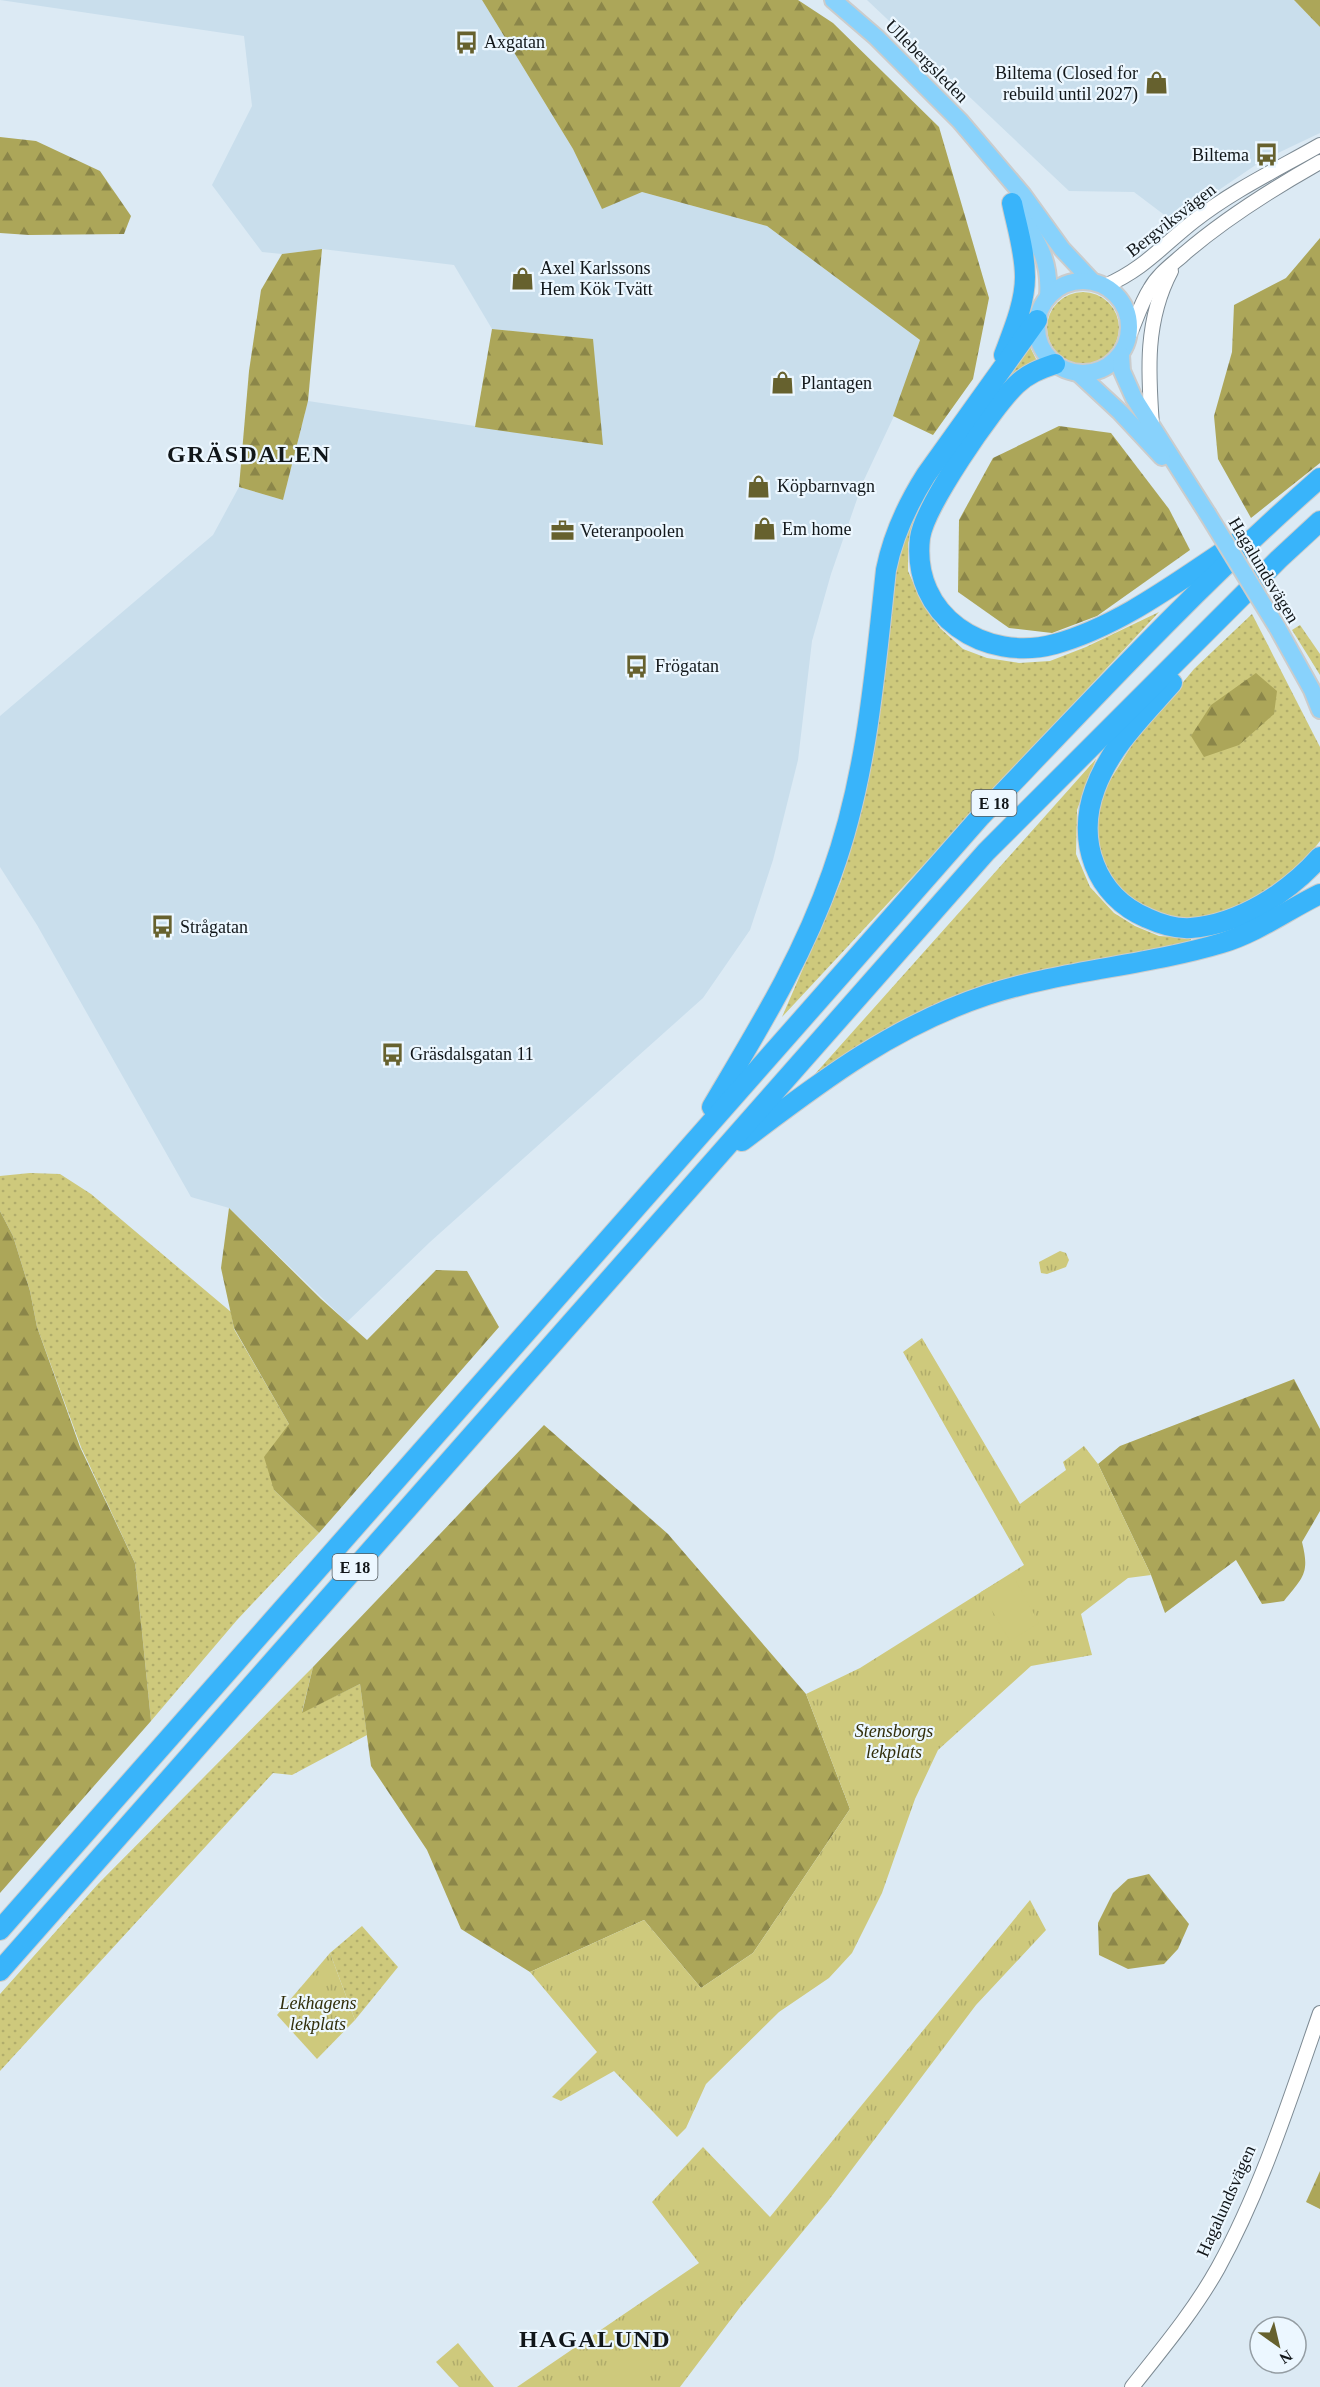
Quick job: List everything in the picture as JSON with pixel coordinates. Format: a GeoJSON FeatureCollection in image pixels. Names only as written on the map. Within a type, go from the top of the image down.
{"type":"FeatureCollection","features":[{"type":"Feature","properties":{"kind":"highway"},"geometry":{"type":"LineString","coordinates":[[995,378],[1017,316],[1025,279],[1024,261],[1012,203]]}},
{"type":"Feature","properties":{"kind":"highway"},"geometry":{"type":"LineString","coordinates":[[688,1148],[760,1029],[786,980],[812,927],[833,872],[848,821],[865,744],[891,545],[911,498],[1037,320]]}},
{"type":"Feature","properties":{"kind":"highway"},"geometry":{"type":"LineString","coordinates":[[1055,364],[1039,369],[1014,386],[987,421],[947,481],[920,536],[920,553],[926,587],[935,604],[964,633],[984,643],[1005,648],[1028,649],[1053,645],[1077,637],[1104,626],[1134,609],[1278,515]]}},
{"type":"Feature","properties":{"kind":"highway","name":"E 18"},"geometry":{"type":"LineString","coordinates":[[0,1930],[981,816],[1123,668],[1278,515],[1320,478]]}},
{"type":"Feature","properties":{"kind":"highway","name":"E 18"},"geometry":{"type":"LineString","coordinates":[[0,1971],[986,852],[1320,521]]}},
{"type":"Feature","properties":{"kind":"highway"},"geometry":{"type":"LineString","coordinates":[[1298,541],[1117,744],[1094,789],[1088,814],[1087,832],[1089,852],[1095,869],[1115,898],[1140,916],[1176,927],[1190,928],[1209,925],[1250,910],[1272,898],[1320,857]]}},
{"type":"Feature","properties":{"kind":"highway"},"geometry":{"type":"LineString","coordinates":[[711,1164],[801,1096],[873,1047],[950,1009],[1029,983],[1190,951],[1224,942],[1268,923],[1320,894]]}},
{"type":"Feature","properties":{"kind":"main road","name":"Ullebergsleden"},"geometry":{"type":"LineString","coordinates":[[833,0],[876,37],[960,121],[1023,195],[1052,235],[1099,283]]}},
{"type":"Feature","properties":{"kind":"main road","name":"Ullebergsleden"},"geometry":{"type":"LineString","coordinates":[[988,156],[1012,203],[1045,257],[1048,269],[1048,297]]}},
{"type":"Feature","properties":{"kind":"main road"},"geometry":{"type":"LineString","coordinates":[[1068,283],[1099,283],[1117,295],[1125,307],[1130,321],[1129,336],[1121,355],[1109,366],[1094,372],[1078,373],[1066,370],[1055,364],[1040,345],[1037,320],[1041,308],[1048,297],[1068,283]]}},
{"type":"Feature","properties":{"kind":"main road","name":"Hagalundsvägen"},"geometry":{"type":"LineString","coordinates":[[1121,355],[1126,383],[1277,627],[1316,694],[1320,710]]}},
{"type":"Feature","properties":{"kind":"main road","name":"Hagalundsvägen"},"geometry":{"type":"LineString","coordinates":[[1078,373],[1154,446],[1203,507]]}},
{"type":"Feature","properties":{"kind":"street","name":"Bergviksvägen"},"geometry":{"type":"LineString","coordinates":[[1099,283],[1144,265],[1194,221],[1229,197],[1320,145]]}},
{"type":"Feature","properties":{"kind":"street","name":"Bergviksvägen"},"geometry":{"type":"LineString","coordinates":[[1129,336],[1150,288],[1176,261],[1205,236],[1259,197],[1320,162]]}},
{"type":"Feature","properties":{"kind":"street","name":"Bergviksvägen"},"geometry":{"type":"LineString","coordinates":[[1152,424],[1149,338],[1159,297],[1176,261]]}},
{"type":"Feature","properties":{"kind":"street","name":"Hagalundsvägen"},"geometry":{"type":"LineString","coordinates":[[1132,2387],[1181,2326],[1218,2268],[1257,2185],[1320,2013]]}},
{"type":"Feature","properties":{"kind":"shaded area"},"geometry":{"type":"Polygon","coordinates":[[[0,0],[482,0],[573,149],[602,208],[642,192],[767,226],[920,340],[894,416],[863,482],[831,574],[812,641],[798,760],[773,860],[750,930],[703,998],[430,1242],[347,1322],[229,1208],[191,1197],[37,925],[0,867],[0,716],[213,535],[239,487],[283,500],[308,401],[602,445],[592,339],[492,329],[454,265],[322,249],[282,254],[262,252],[212,185],[252,106],[244,36],[0,0]]]}},
{"type":"Feature","properties":{"kind":"shaded area"},"geometry":{"type":"Polygon","coordinates":[[[867,0],[1294,0],[1320,27],[1320,133],[1263,160],[1185,213],[1175,223],[1134,192],[1069,191],[867,0]]]}},
{"type":"Feature","properties":{"kind":"green space"},"geometry":{"type":"Polygon","coordinates":[[[482,0],[798,0],[833,23],[939,127],[989,298],[973,379],[933,435],[893,416],[920,340],[767,226],[642,192],[602,209],[573,149],[482,0]]]}},
{"type":"Feature","properties":{"kind":"green space"},"geometry":{"type":"Polygon","coordinates":[[[1294,0],[1320,0],[1320,27],[1294,0]]]}},
{"type":"Feature","properties":{"kind":"green space"},"geometry":{"type":"Polygon","coordinates":[[[0,137],[36,141],[100,171],[131,216],[124,234],[0,233],[0,137]]]}},
{"type":"Feature","properties":{"kind":"green space"},"geometry":{"type":"Polygon","coordinates":[[[1320,238],[1320,463],[1251,518],[1218,459],[1214,416],[1232,352],[1234,305],[1286,278],[1320,238]]]}},
{"type":"Feature","properties":{"kind":"green space"},"geometry":{"type":"Polygon","coordinates":[[[322,249],[308,401],[283,500],[239,487],[249,371],[261,290],[282,254],[322,249]]]}},
{"type":"Feature","properties":{"kind":"green space"},"geometry":{"type":"Polygon","coordinates":[[[1083,292],[1103,298],[1113,308],[1119,328],[1113,348],[1103,358],[1083,364],[1063,358],[1053,348],[1047,328],[1053,308],[1063,298],[1083,292]]]}},
{"type":"Feature","properties":{"kind":"green space"},"geometry":{"type":"Polygon","coordinates":[[[492,329],[593,339],[603,445],[475,427],[492,329]]]}},
{"type":"Feature","properties":{"kind":"green space"},"geometry":{"type":"Polygon","coordinates":[[[1028,343],[1038,363],[926,500],[908,543],[908,571],[921,600],[940,628],[963,649],[987,658],[1019,663],[1050,661],[1086,647],[1159,612],[782,1017],[841,881],[860,811],[893,568],[919,495],[1028,343]]]}},
{"type":"Feature","properties":{"kind":"green space"},"geometry":{"type":"Polygon","coordinates":[[[1059,426],[1111,433],[1169,509],[1190,550],[1097,616],[1052,633],[1009,628],[958,592],[959,520],[993,458],[1059,426]]]}},
{"type":"Feature","properties":{"kind":"green space"},"geometry":{"type":"Polygon","coordinates":[[[1252,614],[1320,747],[1320,841],[1292,877],[1248,903],[1194,922],[1153,914],[1122,900],[1104,875],[1096,843],[1099,798],[1135,740],[1194,669],[1252,614]]]}},
{"type":"Feature","properties":{"kind":"green space"},"geometry":{"type":"Polygon","coordinates":[[[1300,625],[1320,654],[1320,675],[1292,630],[1300,625]]]}},
{"type":"Feature","properties":{"kind":"green space"},"geometry":{"type":"Polygon","coordinates":[[[1256,673],[1277,691],[1274,714],[1239,745],[1204,757],[1191,736],[1211,705],[1256,673]]]}},
{"type":"Feature","properties":{"kind":"green space"},"geometry":{"type":"Polygon","coordinates":[[[1096,759],[1077,810],[1076,854],[1090,887],[1114,913],[1135,926],[1159,936],[1191,938],[1190,945],[1002,981],[944,1001],[873,1036],[815,1074],[1096,759]]]}},
{"type":"Feature","properties":{"kind":"green space"},"geometry":{"type":"Polygon","coordinates":[[[30,1173],[60,1174],[91,1194],[231,1312],[234,1329],[289,1424],[274,1490],[319,1533],[237,1620],[151,1721],[135,1563],[81,1447],[37,1327],[30,1291],[13,1236],[0,1211],[0,1176],[30,1173]]]}},
{"type":"Feature","properties":{"kind":"green space"},"geometry":{"type":"Polygon","coordinates":[[[229,1208],[321,1299],[367,1340],[436,1270],[467,1271],[499,1327],[319,1533],[274,1490],[264,1457],[289,1424],[234,1328],[221,1268],[229,1208]]]}},
{"type":"Feature","properties":{"kind":"green space"},"geometry":{"type":"Polygon","coordinates":[[[0,1211],[13,1236],[30,1291],[37,1327],[80,1447],[135,1563],[151,1721],[0,1893],[0,1211]]]}},
{"type":"Feature","properties":{"kind":"green space"},"geometry":{"type":"Polygon","coordinates":[[[1060,1251],[1066,1253],[1069,1260],[1066,1267],[1047,1274],[1041,1273],[1039,1262],[1060,1251]]]}},
{"type":"Feature","properties":{"kind":"green space","name":"Stensborgs lekplats"},"geometry":{"type":"Polygon","coordinates":[[[922,1338],[1020,1504],[1066,1470],[1063,1462],[1084,1446],[1098,1464],[1151,1575],[1128,1578],[1081,1614],[1092,1655],[1031,1666],[938,1750],[915,1799],[882,1893],[852,1953],[829,1978],[779,2012],[706,2084],[686,2128],[677,2137],[614,2071],[561,2101],[552,2097],[597,2052],[530,1972],[644,1920],[701,1988],[753,1953],[850,1809],[806,1694],[860,1668],[1024,1565],[903,1352],[922,1338]]]}},
{"type":"Feature","properties":{"kind":"green space"},"geometry":{"type":"Polygon","coordinates":[[[1294,1379],[1320,1429],[1320,1511],[1302,1542],[1305,1568],[1300,1580],[1284,1601],[1262,1604],[1236,1560],[1165,1613],[1151,1575],[1098,1464],[1120,1446],[1294,1379]]]}},
{"type":"Feature","properties":{"kind":"green space"},"geometry":{"type":"Polygon","coordinates":[[[544,1425],[668,1534],[806,1694],[850,1809],[753,1953],[701,1988],[644,1920],[530,1972],[461,1929],[427,1850],[371,1766],[360,1684],[302,1713],[313,1667],[544,1425]]]}},
{"type":"Feature","properties":{"kind":"green space"},"geometry":{"type":"Polygon","coordinates":[[[1012,1574],[1039,1623],[1010,1641],[981,1592],[1012,1574]]]}},
{"type":"Feature","properties":{"kind":"green space"},"geometry":{"type":"Polygon","coordinates":[[[313,1667],[302,1712],[360,1684],[367,1735],[292,1775],[273,1773],[0,2071],[0,1994],[98,1884],[313,1667]]]}},
{"type":"Feature","properties":{"kind":"green space"},"geometry":{"type":"Polygon","coordinates":[[[1149,1874],[1189,1924],[1178,1949],[1164,1964],[1128,1969],[1099,1955],[1098,1923],[1113,1893],[1128,1879],[1149,1874]]]}},
{"type":"Feature","properties":{"kind":"green space"},"geometry":{"type":"Polygon","coordinates":[[[1030,1900],[1046,1930],[976,2005],[828,2201],[741,2306],[680,2387],[517,2387],[699,2263],[652,2202],[703,2147],[770,2217],[1030,1900]]]}},
{"type":"Feature","properties":{"kind":"green space"},"geometry":{"type":"Polygon","coordinates":[[[362,1926],[398,1967],[355,2020],[330,1953],[362,1926]]]}},
{"type":"Feature","properties":{"kind":"green space","name":"Lekhagens lekplats"},"geometry":{"type":"Polygon","coordinates":[[[330,1953],[355,2020],[317,2059],[277,2015],[330,1953]]]}},
{"type":"Feature","properties":{"kind":"green space"},"geometry":{"type":"Polygon","coordinates":[[[1320,2171],[1320,2209],[1306,2202],[1320,2171]]]}},
{"type":"Feature","properties":{"kind":"green space"},"geometry":{"type":"Polygon","coordinates":[[[458,2343],[494,2387],[459,2387],[436,2362],[458,2343]]]}},
{"type":"Feature","properties":{"kind":"green space"},"geometry":{"type":"Polygon","coordinates":[[[629,2344],[651,2364],[628,2387],[594,2387],[590,2382],[629,2344]]]}},
{"type":"Feature","properties":{"kind":"place","name":"Axgatan"},"geometry":{"type":"Point","coordinates":[466,42]}},
{"type":"Feature","properties":{"kind":"place","name":"Biltema (Closed for rebuild until 2027)"},"geometry":{"type":"Point","coordinates":[1156,83]}},
{"type":"Feature","properties":{"kind":"place","name":"Biltema"},"geometry":{"type":"Point","coordinates":[1267,155]}},
{"type":"Feature","properties":{"kind":"place","name":"Axel Karlssons Hem Kök Tvätt"},"geometry":{"type":"Point","coordinates":[522,278]}},
{"type":"Feature","properties":{"kind":"place","name":"Plantagen"},"geometry":{"type":"Point","coordinates":[783,383]}},
{"type":"Feature","properties":{"kind":"place","name":"Köpbarnvagn"},"geometry":{"type":"Point","coordinates":[759,486]}},
{"type":"Feature","properties":{"kind":"place","name":"Em home"},"geometry":{"type":"Point","coordinates":[764,529]}},
{"type":"Feature","properties":{"kind":"place","name":"Veteranpoolen"},"geometry":{"type":"Point","coordinates":[562,531]}},
{"type":"Feature","properties":{"kind":"place","name":"Frögatan"},"geometry":{"type":"Point","coordinates":[637,666]}},
{"type":"Feature","properties":{"kind":"place","name":"Strågatan"},"geometry":{"type":"Point","coordinates":[162,927]}},
{"type":"Feature","properties":{"kind":"place","name":"Gräsdalsgatan 11"},"geometry":{"type":"Point","coordinates":[392,1054]}},
{"type":"Feature","properties":{"kind":"district","name":"GRÄSDALEN"},"geometry":{"type":"Point","coordinates":[249,454]}},
{"type":"Feature","properties":{"kind":"district","name":"HAGALUND"},"geometry":{"type":"Point","coordinates":[595,2339]}}]}
